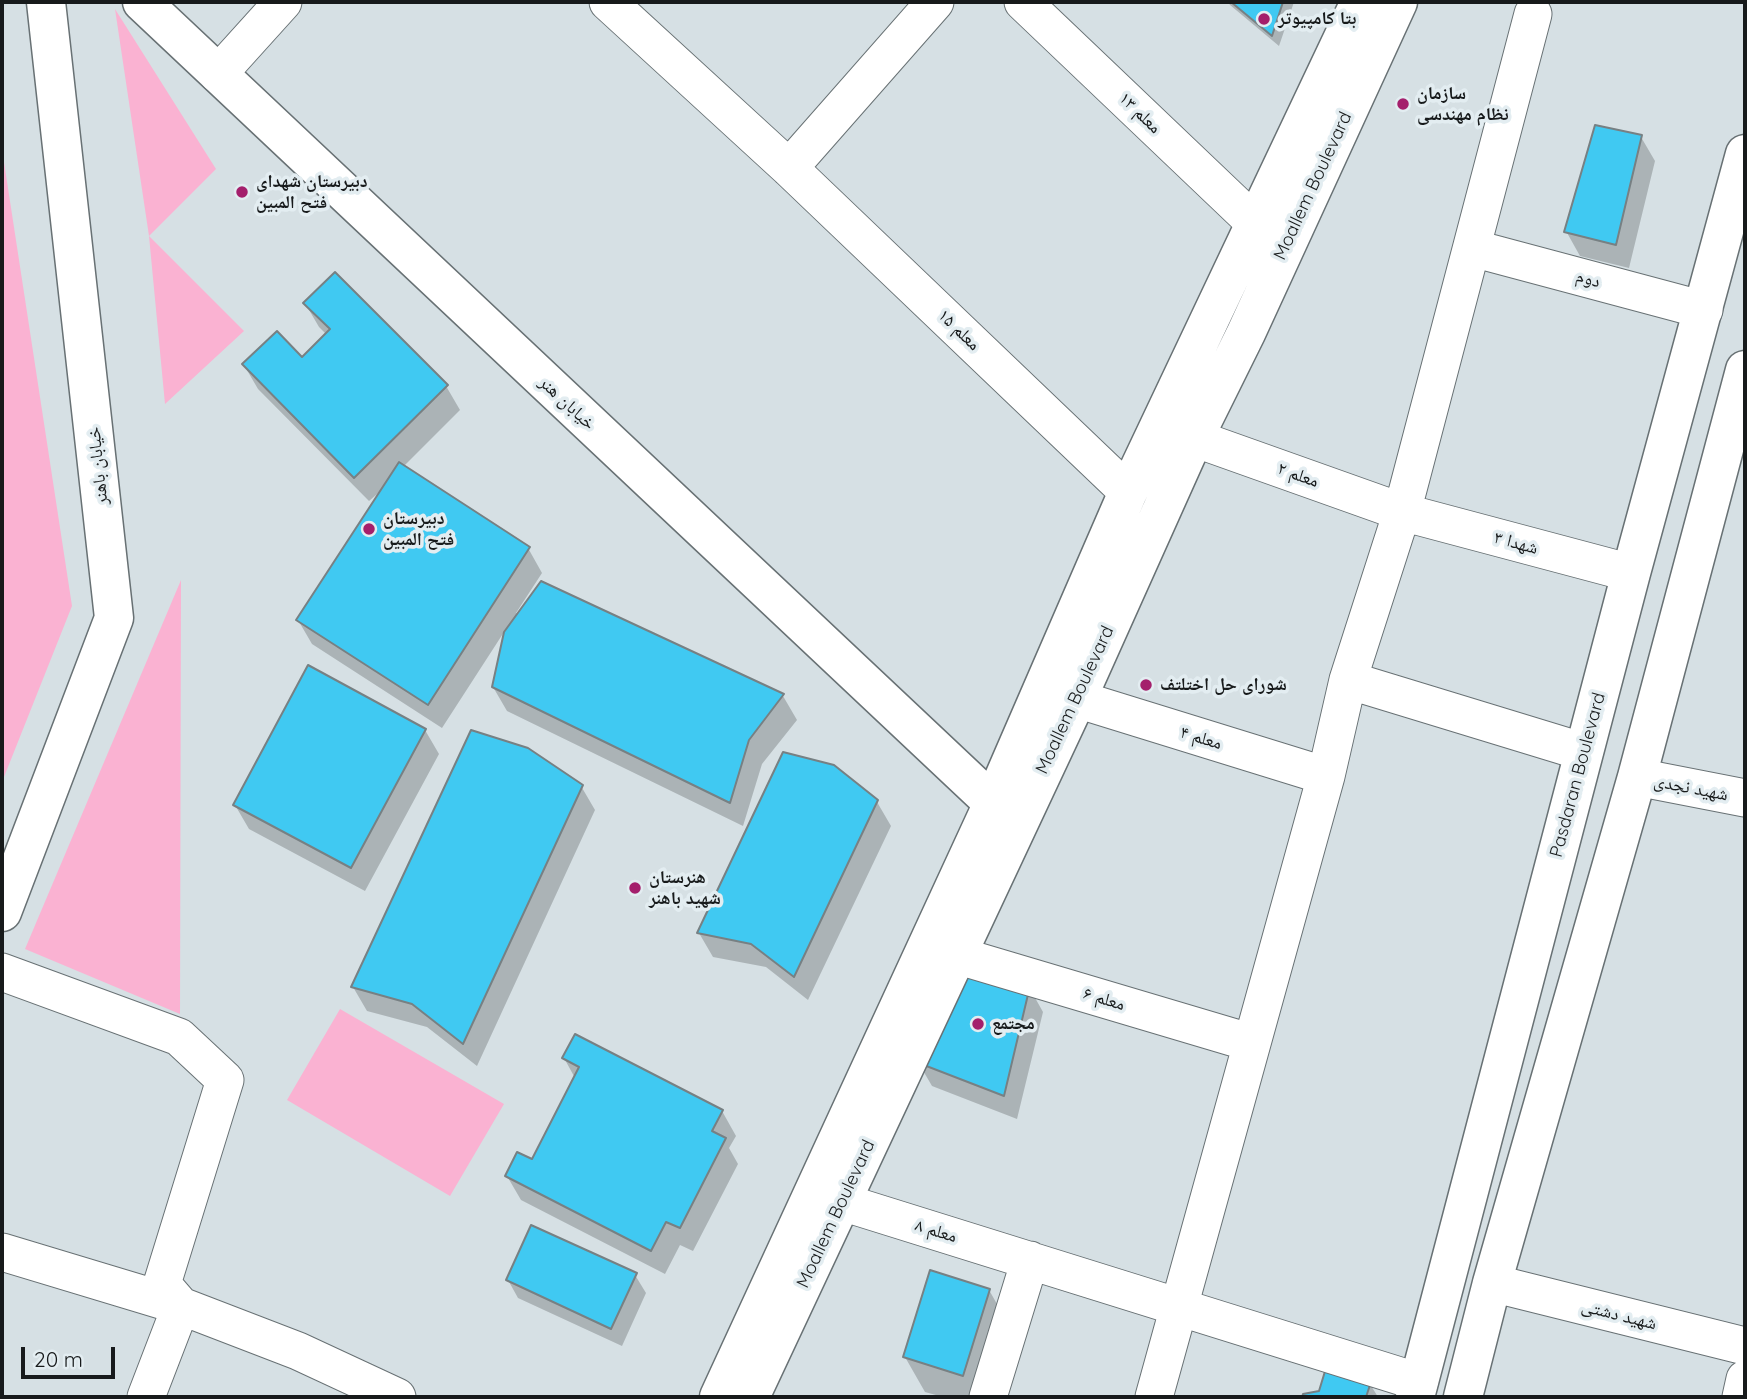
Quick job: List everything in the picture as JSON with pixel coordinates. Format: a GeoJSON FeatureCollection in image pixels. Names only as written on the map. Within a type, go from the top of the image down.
{"type":"FeatureCollection","features":[{"type":"Feature","properties":{"kind":"main road","name":"خیابان باهنر"},"geometry":{"type":"LineString","coordinates":[[2,912],[114,618],[46,2]]}},
{"type":"Feature","properties":{"kind":"main road","name":"خیابان هنر"},"geometry":{"type":"LineString","coordinates":[[142,2],[993,803]]}},
{"type":"Feature","properties":{"kind":"main road","name":"Moallem Boulevard"},"geometry":{"type":"LineString","coordinates":[[719,1397],[993,803],[1128,492],[1360,2]]}},
{"type":"Feature","properties":{"kind":"main road","name":"Moallem Boulevard"},"geometry":{"type":"LineString","coordinates":[[750,1397],[1077,699],[1194,438],[1246,333],[1398,2]]}},
{"type":"Feature","properties":{"kind":"main road","name":"Pasdaran Boulevard"},"geometry":{"type":"LineString","coordinates":[[1417,1390],[1631,573],[1745,154]]}},
{"type":"Feature","properties":{"kind":"main road"},"geometry":{"type":"LineString","coordinates":[[1463,1397],[1492,1283],[1637,777],[1745,370]]}},
{"type":"Feature","properties":{"kind":"street"},"geometry":{"type":"LineString","coordinates":[[218,74],[283,2]]}},
{"type":"Feature","properties":{"kind":"street","name":"معلم ۱۵"},"geometry":{"type":"LineString","coordinates":[[608,2],[789,168],[1128,492]]}},
{"type":"Feature","properties":{"kind":"street"},"geometry":{"type":"LineString","coordinates":[[789,168],[935,2]]}},
{"type":"Feature","properties":{"kind":"street","name":"معلم ۱۳"},"geometry":{"type":"LineString","coordinates":[[1023,2],[1256,224]]}},
{"type":"Feature","properties":{"kind":"street"},"geometry":{"type":"LineString","coordinates":[[1154,1397],[1326,776],[1348,680],[1402,512],[1533,14]]}},
{"type":"Feature","properties":{"kind":"street","name":"دوم"},"geometry":{"type":"LineString","coordinates":[[1472,248],[1704,310]]}},
{"type":"Feature","properties":{"kind":"street","name":"معلم ۲"},"geometry":{"type":"LineString","coordinates":[[1194,438],[1402,512]]}},
{"type":"Feature","properties":{"kind":"street","name":"شهدا ۳"},"geometry":{"type":"LineString","coordinates":[[1402,512],[1631,573]]}},
{"type":"Feature","properties":{"kind":"street"},"geometry":{"type":"LineString","coordinates":[[1348,680],[1584,752]]}},
{"type":"Feature","properties":{"kind":"street","name":"معلم ۴"},"geometry":{"type":"LineString","coordinates":[[1077,699],[1326,776]]}},
{"type":"Feature","properties":{"kind":"street","name":"شهید نجدی"},"geometry":{"type":"LineString","coordinates":[[1637,777],[1745,798]]}},
{"type":"Feature","properties":{"kind":"street","name":"معلم ۶"},"geometry":{"type":"LineString","coordinates":[[956,955],[1252,1043]]}},
{"type":"Feature","properties":{"kind":"street"},"geometry":{"type":"LineString","coordinates":[[2,972],[179,1037],[225,1080],[162,1284],[181,1306]]}},
{"type":"Feature","properties":{"kind":"street","name":"معلم ۸"},"geometry":{"type":"LineString","coordinates":[[842,1202],[1179,1307],[1417,1390]]}},
{"type":"Feature","properties":{"kind":"street"},"geometry":{"type":"LineString","coordinates":[[2,1251],[181,1306],[298,1351],[397,1397]]}},
{"type":"Feature","properties":{"kind":"street"},"geometry":{"type":"LineString","coordinates":[[988,1397],[1030,1260]]}},
{"type":"Feature","properties":{"kind":"street","name":"شهید دشتی"},"geometry":{"type":"LineString","coordinates":[[1492,1283],[1745,1346]]}},
{"type":"Feature","properties":{"kind":"street"},"geometry":{"type":"LineString","coordinates":[[146,1397],[181,1306]]}},
{"type":"Feature","properties":{"kind":"street"},"geometry":{"type":"LineString","coordinates":[[1741,1397],[1745,1379]]}},
{"type":"Feature","properties":{"kind":"shaded area"},"geometry":{"type":"Polygon","coordinates":[[[115,9],[216,169],[149,236],[115,9]]]}},
{"type":"Feature","properties":{"kind":"shaded area"},"geometry":{"type":"Polygon","coordinates":[[[2,149],[72,606],[2,782],[2,149]]]}},
{"type":"Feature","properties":{"kind":"shaded area"},"geometry":{"type":"Polygon","coordinates":[[[149,236],[244,331],[165,404],[149,236]]]}},
{"type":"Feature","properties":{"kind":"shaded area"},"geometry":{"type":"Polygon","coordinates":[[[181,580],[180,1014],[25,949],[181,580]]]}},
{"type":"Feature","properties":{"kind":"shaded area"},"geometry":{"type":"Polygon","coordinates":[[[340,1009],[504,1104],[450,1196],[287,1100],[340,1009]]]}},
{"type":"Feature","properties":{"kind":"building","name":"بتا کامپیوتر"},"geometry":{"type":"Polygon","coordinates":[[[1231,2],[1283,2],[1272,36],[1231,2]]]}},
{"type":"Feature","properties":{"kind":"building"},"geometry":{"type":"Polygon","coordinates":[[[1595,125],[1642,135],[1616,245],[1564,232],[1595,125]]]}},
{"type":"Feature","properties":{"kind":"building"},"geometry":{"type":"Polygon","coordinates":[[[335,272],[448,385],[354,478],[242,364],[277,331],[302,357],[330,329],[303,303],[335,272]]]}},
{"type":"Feature","properties":{"kind":"building"},"geometry":{"type":"Polygon","coordinates":[[[399,462],[530,547],[428,705],[296,620],[399,462]]]}},
{"type":"Feature","properties":{"kind":"building"},"geometry":{"type":"Polygon","coordinates":[[[541,581],[784,694],[749,740],[730,803],[492,687],[504,632],[541,581]]]}},
{"type":"Feature","properties":{"kind":"building"},"geometry":{"type":"Polygon","coordinates":[[[308,665],[426,729],[351,868],[233,805],[308,665]]]}},
{"type":"Feature","properties":{"kind":"building"},"geometry":{"type":"Polygon","coordinates":[[[471,730],[528,748],[583,785],[463,1044],[412,1004],[351,987],[471,730]]]}},
{"type":"Feature","properties":{"kind":"building"},"geometry":{"type":"Polygon","coordinates":[[[783,752],[834,765],[878,800],[794,977],[751,944],[697,933],[783,752]]]}},
{"type":"Feature","properties":{"kind":"building","name":"مجتمع"},"geometry":{"type":"Polygon","coordinates":[[[961,966],[1030,986],[1004,1096],[916,1062],[961,966]]]}},
{"type":"Feature","properties":{"kind":"building"},"geometry":{"type":"Polygon","coordinates":[[[575,1034],[723,1110],[712,1131],[726,1138],[680,1228],[666,1222],[651,1251],[505,1176],[517,1152],[532,1159],[579,1067],[562,1058],[575,1034]]]}},
{"type":"Feature","properties":{"kind":"building"},"geometry":{"type":"Polygon","coordinates":[[[531,1225],[637,1273],[611,1329],[506,1280],[531,1225]]]}},
{"type":"Feature","properties":{"kind":"building"},"geometry":{"type":"Polygon","coordinates":[[[930,1270],[990,1289],[963,1376],[903,1357],[930,1270]]]}},
{"type":"Feature","properties":{"kind":"building"},"geometry":{"type":"Polygon","coordinates":[[[1326,1368],[1371,1382],[1366,1397],[1302,1397],[1303,1394],[1319,1391],[1326,1368]]]}},
{"type":"Feature","properties":{"kind":"place","name":"بتا کامپیوتر"},"geometry":{"type":"Point","coordinates":[1264,19]}},
{"type":"Feature","properties":{"kind":"place","name":"سازمان نظام مهندسی"},"geometry":{"type":"Point","coordinates":[1403,104]}},
{"type":"Feature","properties":{"kind":"place","name":"دبیرستان شهدای فتح المبین"},"geometry":{"type":"Point","coordinates":[242,192]}},
{"type":"Feature","properties":{"kind":"place","name":"دبیرستان فتح المبین"},"geometry":{"type":"Point","coordinates":[369,529]}},
{"type":"Feature","properties":{"kind":"place","name":"شورای حل اختلتف"},"geometry":{"type":"Point","coordinates":[1146,685]}},
{"type":"Feature","properties":{"kind":"place","name":"هنرستان شهید باهنر"},"geometry":{"type":"Point","coordinates":[635,888]}},
{"type":"Feature","properties":{"kind":"place","name":"مجتمع"},"geometry":{"type":"Point","coordinates":[978,1024]}}]}
